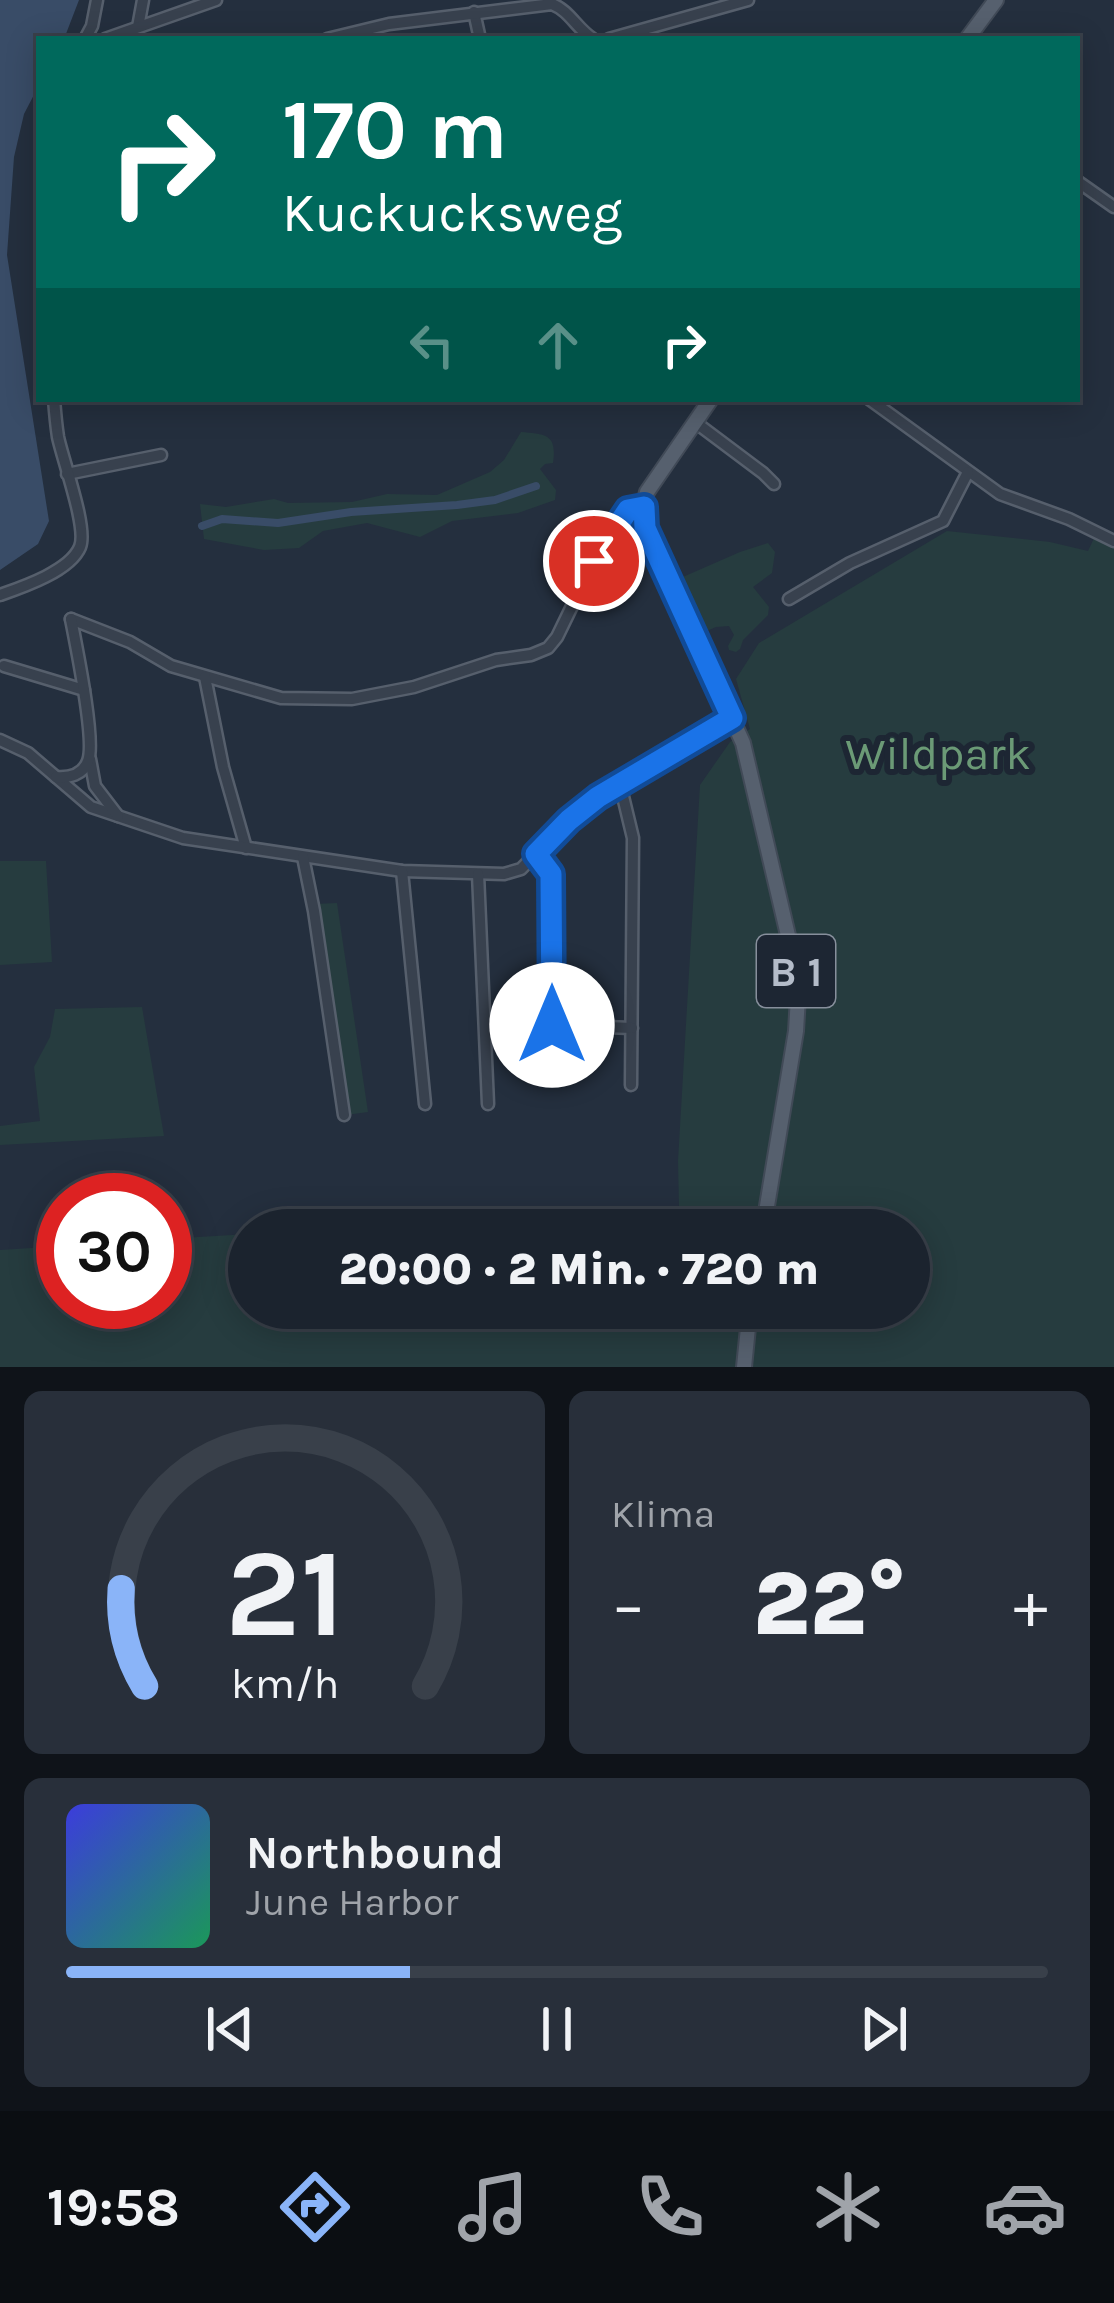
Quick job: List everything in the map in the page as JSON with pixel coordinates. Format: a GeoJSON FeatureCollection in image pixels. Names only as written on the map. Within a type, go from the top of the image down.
{"type":"FeatureCollection","features":[{"type":"Feature","properties":{"kind":"main road"},"geometry":{"type":"LineString","coordinates":[[970,36],[996,0]]}},
{"type":"Feature","properties":{"kind":"main road"},"geometry":{"type":"LineString","coordinates":[[644,507],[653,481],[709,402]]}},
{"type":"Feature","properties":{"kind":"main road","name":"B 1"},"geometry":{"type":"LineString","coordinates":[[644,507],[645,528],[749,765],[794,962],[798,997],[792,1054],[766,1209]]}},
{"type":"Feature","properties":{"kind":"main road"},"geometry":{"type":"LineString","coordinates":[[744,1367],[748,1329]]}},
{"type":"Feature","properties":{"kind":"street"},"geometry":{"type":"LineString","coordinates":[[87,36],[97,0]]}},
{"type":"Feature","properties":{"kind":"street"},"geometry":{"type":"LineString","coordinates":[[138,26],[143,0]]}},
{"type":"Feature","properties":{"kind":"street"},"geometry":{"type":"LineString","coordinates":[[122,36],[189,5],[216,0]]}},
{"type":"Feature","properties":{"kind":"street"},"geometry":{"type":"LineString","coordinates":[[620,36],[748,0]]}},
{"type":"Feature","properties":{"kind":"street"},"geometry":{"type":"LineString","coordinates":[[339,36],[388,24],[552,4],[565,9],[588,36]]}},
{"type":"Feature","properties":{"kind":"street"},"geometry":{"type":"LineString","coordinates":[[474,13],[479,36]]}},
{"type":"Feature","properties":{"kind":"street"},"geometry":{"type":"LineString","coordinates":[[1080,183],[1114,207]]}},
{"type":"Feature","properties":{"kind":"street"},"geometry":{"type":"LineString","coordinates":[[0,595],[33,584],[79,550],[81,526],[57,432],[54,402]]}},
{"type":"Feature","properties":{"kind":"street"},"geometry":{"type":"LineString","coordinates":[[873,402],[1000,494],[1114,541]]}},
{"type":"Feature","properties":{"kind":"street"},"geometry":{"type":"LineString","coordinates":[[695,422],[774,484]]}},
{"type":"Feature","properties":{"kind":"street"},"geometry":{"type":"LineString","coordinates":[[67,475],[161,455]]}},
{"type":"Feature","properties":{"kind":"street"},"geometry":{"type":"LineString","coordinates":[[789,599],[850,563],[943,521],[968,472]]}},
{"type":"Feature","properties":{"kind":"street"},"geometry":{"type":"LineString","coordinates":[[119,818],[95,785],[71,619],[130,642],[171,666],[280,698],[352,699],[414,687],[548,648],[594,561],[628,510],[644,507]]}},
{"type":"Feature","properties":{"kind":"street"},"geometry":{"type":"LineString","coordinates":[[4,666],[84,690]]}},
{"type":"Feature","properties":{"kind":"street"},"geometry":{"type":"LineString","coordinates":[[205,677],[246,848]]}},
{"type":"Feature","properties":{"kind":"street"},"geometry":{"type":"LineString","coordinates":[[0,740],[28,753],[91,807],[183,838],[402,871],[504,874],[521,868],[569,820],[620,784],[732,718]]}},
{"type":"Feature","properties":{"kind":"street"},"geometry":{"type":"LineString","coordinates":[[56,777],[76,774],[86,767],[89,756]]}},
{"type":"Feature","properties":{"kind":"street"},"geometry":{"type":"LineString","coordinates":[[620,784],[633,838],[631,1085]]}},
{"type":"Feature","properties":{"kind":"street"},"geometry":{"type":"LineString","coordinates":[[536,854],[551,874],[552,1025],[632,1028]]}},
{"type":"Feature","properties":{"kind":"street"},"geometry":{"type":"LineString","coordinates":[[303,857],[344,1115]]}},
{"type":"Feature","properties":{"kind":"street"},"geometry":{"type":"LineString","coordinates":[[402,871],[425,1104]]}},
{"type":"Feature","properties":{"kind":"street"},"geometry":{"type":"LineString","coordinates":[[478,874],[488,1104]]}},
{"type":"Feature","properties":{"kind":"street"},"geometry":{"type":"LineString","coordinates":[[561,1065],[562,1026]]}},
{"type":"Feature","properties":{"kind":"green space"},"geometry":{"type":"Polygon","coordinates":[[[521,432],[544,435],[551,441],[553,463],[540,469],[556,490],[555,500],[518,513],[452,521],[420,537],[367,523],[323,531],[299,548],[264,550],[204,539],[200,504],[226,507],[274,499],[352,502],[387,494],[437,495],[490,472],[504,460],[521,432]]]}},
{"type":"Feature","properties":{"kind":"green space","name":"Wildpark"},"geometry":{"type":"Polygon","coordinates":[[[947,531],[1088,551],[1097,532],[1114,541],[1114,1367],[0,1367],[0,1250],[36,1248],[36,1329],[192,1329],[192,1237],[228,1235],[228,1329],[930,1329],[930,1209],[633,1209],[679,1206],[700,785],[730,742],[750,729],[736,679],[759,643],[947,531]]]}},
{"type":"Feature","properties":{"kind":"green space"},"geometry":{"type":"Polygon","coordinates":[[[768,543],[775,552],[772,573],[753,587],[769,607],[768,615],[740,649],[729,650],[734,635],[729,626],[702,633],[676,580],[768,543]]]}},
{"type":"Feature","properties":{"kind":"green space"},"geometry":{"type":"Polygon","coordinates":[[[0,861],[46,861],[52,962],[0,965],[0,861]]]}},
{"type":"Feature","properties":{"kind":"green space"},"geometry":{"type":"Polygon","coordinates":[[[337,903],[368,1112],[346,1115],[315,904],[337,903]]]}},
{"type":"Feature","properties":{"kind":"green space"},"geometry":{"type":"Polygon","coordinates":[[[142,1007],[164,1136],[0,1145],[0,1126],[40,1121],[34,1067],[50,1037],[55,1009],[142,1007]]]}},
{"type":"Feature","properties":{"kind":"water"},"geometry":{"type":"Polygon","coordinates":[[[0,0],[79,0],[65,36],[36,36],[36,91],[24,114],[14,157],[7,255],[49,521],[38,544],[0,570],[0,0]]]}},
{"type":"Feature","properties":{"kind":"waterway"},"geometry":{"type":"LineString","coordinates":[[202,526],[222,519],[278,523],[351,512],[457,505],[495,500],[536,486]]}},
{"type":"Feature","properties":{"kind":"route"},"geometry":{"type":"LineString","coordinates":[[552,1025],[551,874],[536,854],[598,797],[732,718],[645,528],[644,507],[628,510],[594,561]]}}]}
